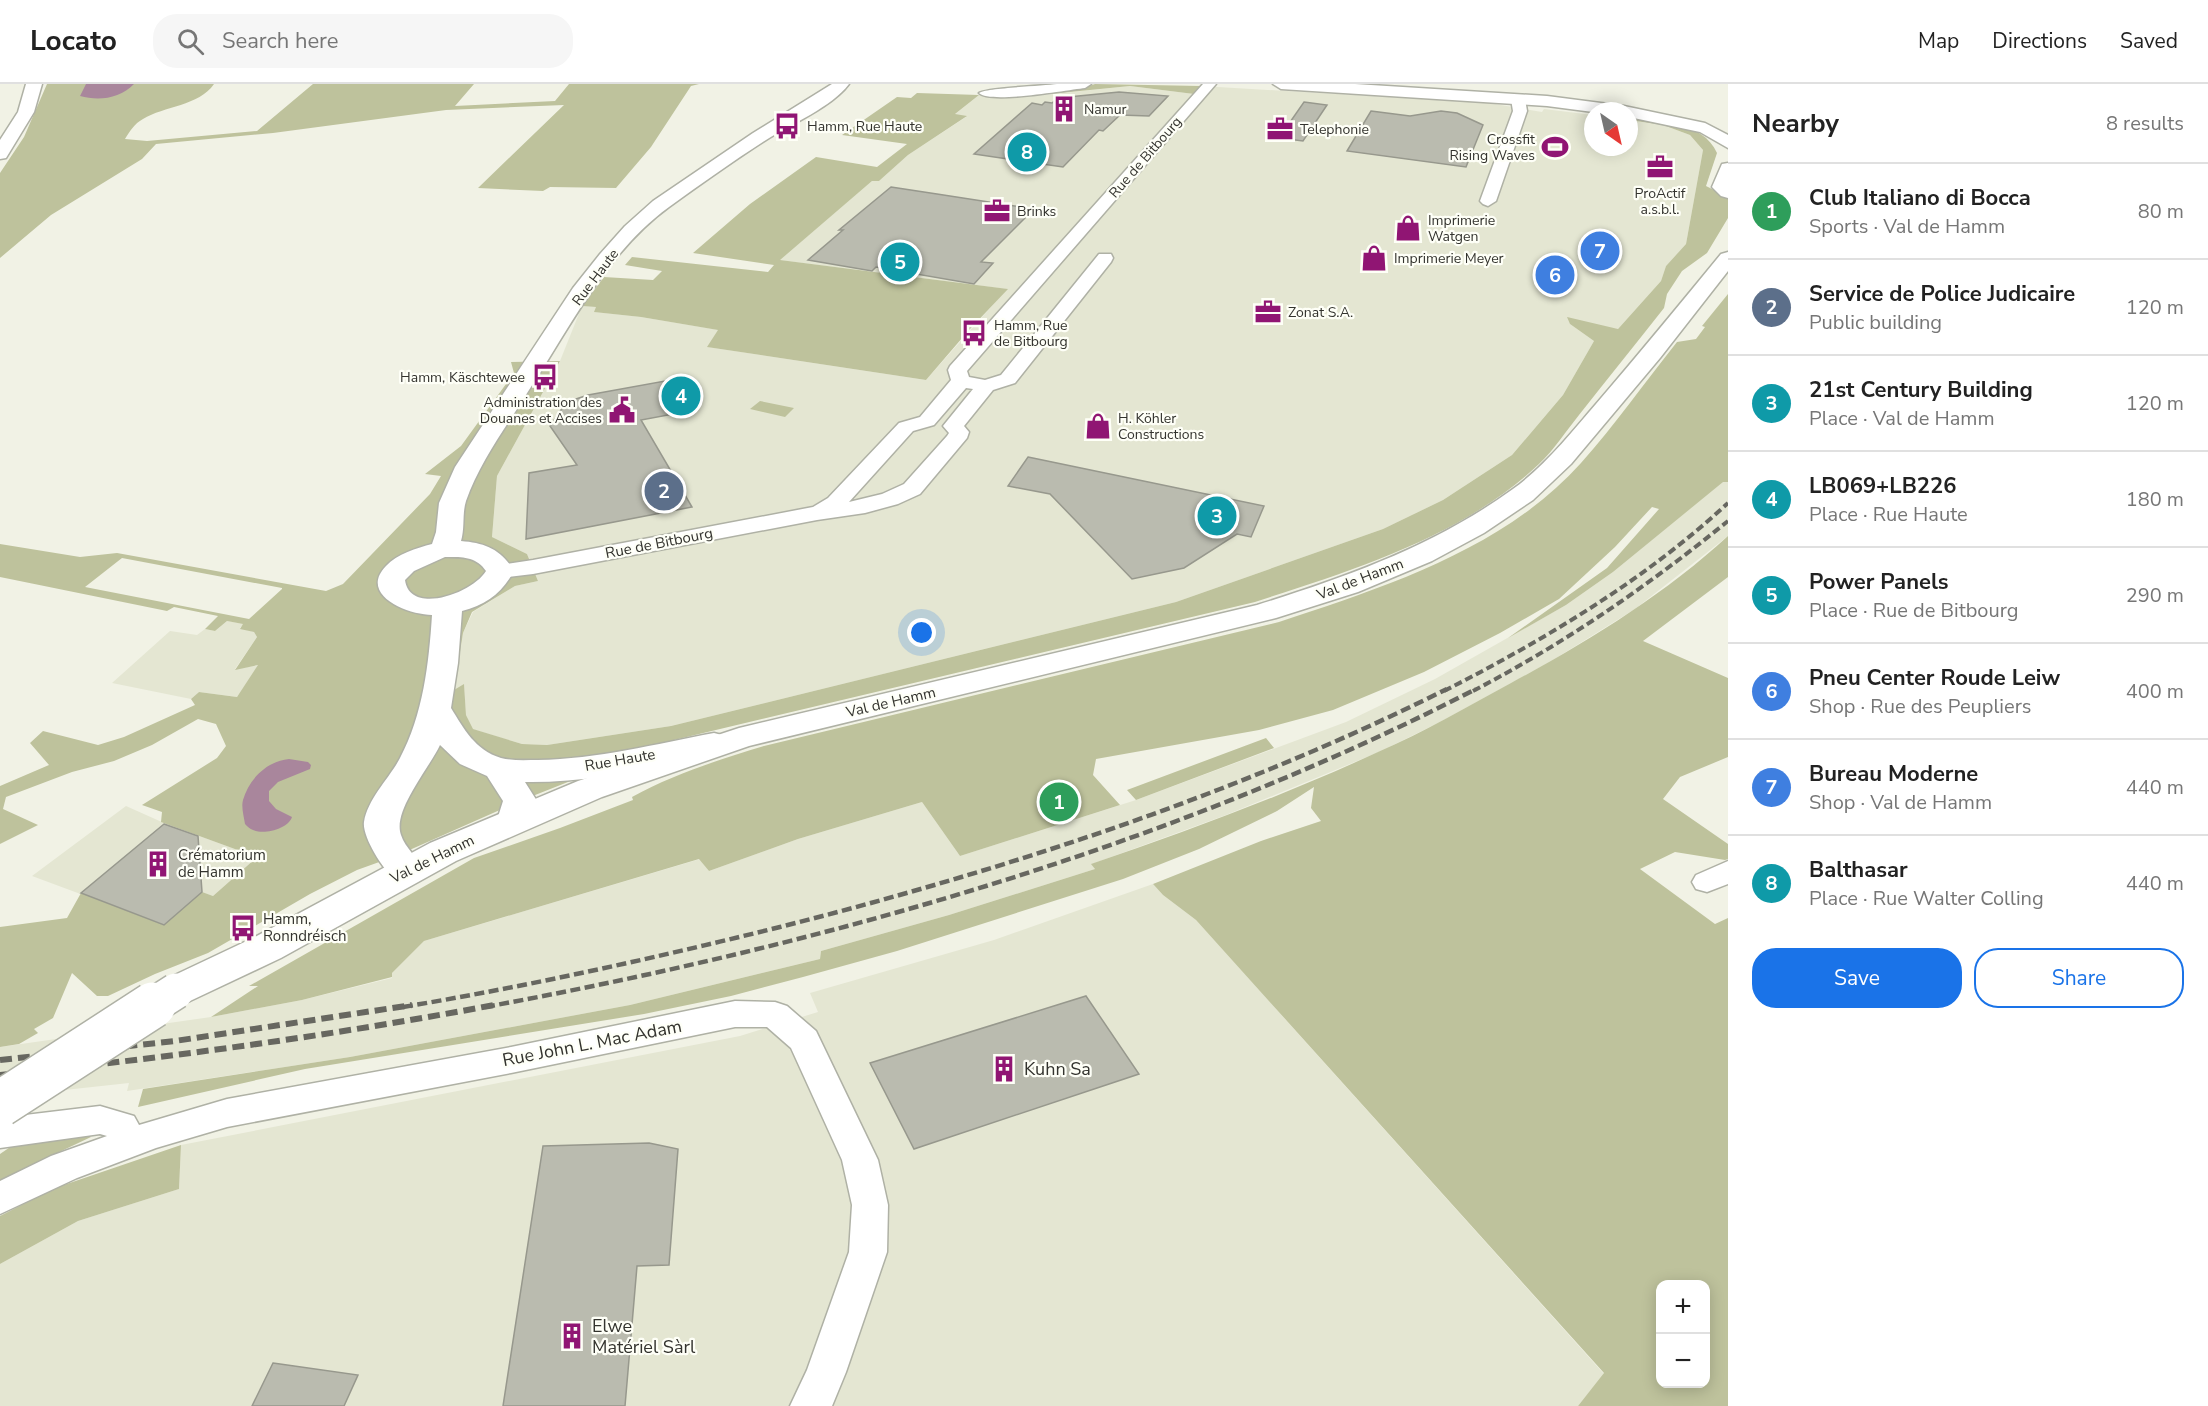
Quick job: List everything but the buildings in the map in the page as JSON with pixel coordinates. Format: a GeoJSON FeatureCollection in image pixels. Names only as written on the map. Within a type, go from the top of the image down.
{"type":"FeatureCollection","features":[{"type":"Feature","properties":{"kind":"main road","name":"Rue Haute"},"geometry":{"type":"LineString","coordinates":[[444,549],[450,532],[452,503],[468,467],[584,288],[607,258],[632,230],[660,205],[768,131],[832,93],[841,84]]}},
{"type":"Feature","properties":{"kind":"main road"},"geometry":{"type":"LineString","coordinates":[[1281,84],[1518,99],[1584,106]]}},
{"type":"Feature","properties":{"kind":"main road"},"geometry":{"type":"LineString","coordinates":[[0,154],[26,112],[33,86]]}},
{"type":"Feature","properties":{"kind":"main road"},"geometry":{"type":"LineString","coordinates":[[1638,114],[1705,128],[1728,143]]}},
{"type":"Feature","properties":{"kind":"main road","name":"Val de Hamm"},"geometry":{"type":"LineString","coordinates":[[0,1104],[176,991],[267,948],[407,870],[514,820],[590,789],[739,738],[1266,612],[1348,586],[1422,555],[1474,527],[1524,494],[1562,459],[1728,259]]}},
{"type":"Feature","properties":{"kind":"main road"},"geometry":{"type":"LineString","coordinates":[[444,549],[465,549],[483,553],[496,561],[500,571],[496,582],[485,592],[468,601],[447,605],[413,603],[401,598],[394,590],[392,582],[397,571],[408,561],[425,553],[444,549]]}},
{"type":"Feature","properties":{"kind":"main road"},"geometry":{"type":"LineString","coordinates":[[407,870],[382,831],[384,812],[418,757],[436,710],[447,605]]}},
{"type":"Feature","properties":{"kind":"main road","name":"Rue Haute"},"geometry":{"type":"LineString","coordinates":[[436,710],[453,740],[464,752],[499,769],[538,771],[584,767],[739,738]]}},
{"type":"Feature","properties":{"kind":"main road"},"geometry":{"type":"LineString","coordinates":[[499,769],[520,801],[514,820]]}},
{"type":"Feature","properties":{"kind":"street"},"geometry":{"type":"LineString","coordinates":[[985,93],[1028,92],[1085,84]]}},
{"type":"Feature","properties":{"kind":"street","name":"Rue de Bitbourg"},"geometry":{"type":"LineString","coordinates":[[817,513],[836,503],[862,478],[906,427],[927,420],[961,381],[957,370],[1210,84]]}},
{"type":"Feature","properties":{"kind":"street"},"geometry":{"type":"LineString","coordinates":[[1488,201],[1520,111],[1518,99]]}},
{"type":"Feature","properties":{"kind":"street"},"geometry":{"type":"LineString","coordinates":[[1081,231],[1101,249],[1105,258]]}},
{"type":"Feature","properties":{"kind":"street"},"geometry":{"type":"LineString","coordinates":[[1062,252],[1105,258]]}},
{"type":"Feature","properties":{"kind":"street","name":"Rue de Bitbourg"},"geometry":{"type":"LineString","coordinates":[[500,571],[533,567],[865,506],[890,499],[912,489],[957,438],[959,432],[953,426],[986,386],[1008,379],[1105,258]]}},
{"type":"Feature","properties":{"kind":"street"},"geometry":{"type":"LineString","coordinates":[[988,336],[1035,345]]}},
{"type":"Feature","properties":{"kind":"street"},"geometry":{"type":"LineString","coordinates":[[961,381],[986,386]]}},
{"type":"Feature","properties":{"kind":"street"},"geometry":{"type":"LineString","coordinates":[[945,400],[971,405]]}},
{"type":"Feature","properties":{"kind":"street"},"geometry":{"type":"LineString","coordinates":[[927,420],[953,426]]}},
{"type":"Feature","properties":{"kind":"street"},"geometry":{"type":"LineString","coordinates":[[862,478],[912,489]]}},
{"type":"Feature","properties":{"kind":"street","name":"Rue John L. Mac Adam"},"geometry":{"type":"LineString","coordinates":[[0,1198],[64,1167],[151,1135],[227,1113],[511,1060],[735,1014],[775,1015],[804,1040],[861,1160],[870,1205],[868,1252],[826,1372],[811,1406]]}},
{"type":"Feature","properties":{"kind":"street"},"geometry":{"type":"LineString","coordinates":[[0,1133],[100,1120],[122,1126]]}},
{"type":"Feature","properties":{"kind":"shaded area"},"geometry":{"type":"Polygon","coordinates":[[[86,84],[134,84],[116,96],[94,98],[80,96],[86,84]]]}},
{"type":"Feature","properties":{"kind":"shaded area"},"geometry":{"type":"Polygon","coordinates":[[[1130,86],[1194,94],[1201,86],[1489,103],[1542,112],[1544,109],[1584,114],[1584,156],[1638,156],[1638,121],[1663,125],[1690,135],[1703,150],[1686,244],[1666,266],[1661,281],[1618,329],[1570,324],[1594,341],[1563,395],[1512,455],[1443,500],[1383,529],[1176,602],[671,726],[547,745],[522,744],[472,729],[466,715],[464,685],[454,691],[463,633],[473,612],[515,586],[538,581],[527,554],[492,537],[497,476],[560,361],[582,306],[596,307],[595,312],[719,330],[708,347],[926,380],[1007,289],[779,260],[872,181],[879,181],[908,155],[966,117],[954,115],[979,95],[1025,97],[1130,86]]]}},
{"type":"Feature","properties":{"kind":"shaded area"},"geometry":{"type":"Polygon","coordinates":[[[1723,481],[1728,482],[1728,536],[1635,609],[1548,663],[1440,722],[1379,752],[1226,815],[1092,864],[1095,869],[949,915],[821,951],[820,959],[630,1005],[350,1057],[127,1091],[129,1083],[0,1097],[0,1047],[211,1017],[302,1000],[392,978],[392,973],[424,941],[700,859],[709,871],[798,839],[922,802],[960,856],[1136,800],[1346,722],[1435,679],[1566,605],[1613,572],[1723,481]]]}},
{"type":"Feature","properties":{"kind":"shaded area"},"geometry":{"type":"Polygon","coordinates":[[[227,621],[244,624],[240,628],[254,632],[257,637],[235,669],[259,665],[237,697],[199,692],[191,699],[112,683],[170,631],[197,635],[205,629],[215,631],[227,621]]]}},
{"type":"Feature","properties":{"kind":"shaded area"},"geometry":{"type":"Polygon","coordinates":[[[289,759],[308,762],[311,765],[310,769],[278,782],[269,791],[269,801],[276,809],[292,817],[290,821],[275,830],[263,832],[252,830],[245,824],[242,806],[246,792],[254,778],[266,767],[289,759]]]}},
{"type":"Feature","properties":{"kind":"shaded area"},"geometry":{"type":"Polygon","coordinates":[[[126,806],[164,823],[257,857],[213,896],[201,892],[164,925],[32,876],[126,806]]]}},
{"type":"Feature","properties":{"kind":"shaded area"},"geometry":{"type":"Polygon","coordinates":[[[1153,884],[1163,895],[1196,920],[1604,1374],[1578,1406],[0,1406],[0,1264],[78,1221],[179,1189],[181,1145],[740,1036],[818,1012],[810,993],[994,940],[1153,884]]]}},
{"type":"Feature","properties":{"kind":"green space"},"geometry":{"type":"Polygon","coordinates":[[[47,84],[214,84],[200,97],[143,119],[135,125],[125,139],[147,141],[257,131],[313,84],[474,84],[455,106],[555,101],[569,84],[699,84],[691,86],[651,147],[616,188],[550,187],[543,191],[478,188],[564,105],[446,110],[273,133],[156,144],[142,159],[51,215],[0,258],[0,173],[24,137],[47,84]]]}},
{"type":"Feature","properties":{"kind":"green space"},"geometry":{"type":"Polygon","coordinates":[[[1095,84],[1201,86],[1194,94],[1130,86],[1050,94],[1047,92],[1080,89],[1095,84]]]}},
{"type":"Feature","properties":{"kind":"green space"},"geometry":{"type":"Polygon","coordinates":[[[917,93],[979,95],[955,114],[967,116],[908,155],[879,181],[872,181],[780,260],[1008,289],[926,380],[707,347],[718,330],[641,317],[594,312],[596,307],[582,306],[604,277],[653,280],[662,271],[625,265],[632,257],[768,272],[774,265],[693,253],[750,204],[816,157],[877,167],[907,144],[842,135],[897,97],[911,98],[917,93]]]}},
{"type":"Feature","properties":{"kind":"green space"},"geometry":{"type":"Polygon","coordinates":[[[1638,116],[1691,128],[1710,142],[1717,153],[1706,186],[1728,197],[1728,218],[1707,253],[1682,271],[1667,294],[1664,308],[1550,453],[1509,490],[1476,512],[1441,531],[1368,564],[1255,602],[674,740],[520,801],[396,856],[357,870],[310,894],[208,953],[108,996],[97,996],[72,973],[53,1018],[34,1029],[38,1033],[19,1044],[0,1047],[0,927],[67,918],[81,893],[164,925],[202,892],[213,896],[257,857],[161,822],[162,812],[142,805],[217,758],[226,746],[216,724],[198,719],[152,745],[114,761],[72,772],[6,797],[3,809],[38,825],[0,844],[0,786],[49,765],[30,743],[43,731],[98,745],[124,737],[195,705],[191,699],[199,692],[237,697],[258,665],[235,670],[257,637],[254,632],[240,629],[243,624],[227,621],[215,631],[205,629],[218,616],[174,607],[167,611],[0,577],[0,544],[80,557],[117,553],[326,591],[343,584],[430,494],[441,476],[425,474],[461,446],[514,373],[511,362],[560,361],[497,476],[492,537],[527,554],[538,581],[515,586],[472,612],[463,633],[454,690],[464,684],[466,715],[473,729],[522,744],[547,745],[671,726],[1176,602],[1383,529],[1443,500],[1512,455],[1563,395],[1594,341],[1570,324],[1567,317],[1618,329],[1661,281],[1666,266],[1686,244],[1703,150],[1690,135],[1663,125],[1638,121],[1638,116]],[[122,558],[85,587],[249,619],[282,589],[122,558]]]}},
{"type":"Feature","properties":{"kind":"green space"},"geometry":{"type":"Polygon","coordinates":[[[1728,294],[1728,482],[1723,482],[1613,572],[1566,605],[1508,638],[1607,568],[1659,509],[1652,507],[1615,547],[1559,599],[1500,633],[1424,672],[1333,710],[1259,730],[1096,759],[1093,775],[1120,805],[960,856],[922,802],[798,839],[709,871],[699,859],[424,941],[392,973],[392,977],[302,1000],[211,1017],[258,986],[249,986],[474,858],[633,800],[632,797],[696,768],[764,746],[1279,622],[1401,579],[1441,562],[1480,542],[1516,519],[1550,493],[1594,449],[1677,342],[1696,339],[1705,327],[1702,326],[1728,294]]]}},
{"type":"Feature","properties":{"kind":"green space"},"geometry":{"type":"Polygon","coordinates":[[[760,401],[794,408],[785,417],[750,409],[760,401]]]}},
{"type":"Feature","properties":{"kind":"green space"},"geometry":{"type":"Polygon","coordinates":[[[1728,536],[1728,577],[1643,641],[1728,678],[1728,757],[1680,777],[1663,799],[1728,844],[1728,859],[1675,852],[1640,869],[1715,924],[1728,918],[1728,1406],[1578,1406],[1604,1373],[1196,920],[1163,895],[1153,884],[1261,841],[1321,821],[1311,808],[1314,787],[1277,811],[1199,849],[1123,879],[897,951],[803,977],[731,996],[644,1014],[305,1069],[138,1107],[143,1089],[350,1057],[630,1005],[820,959],[821,951],[949,915],[1095,869],[1091,864],[1272,798],[1429,728],[1596,634],[1678,578],[1728,536]]]}},
{"type":"Feature","properties":{"kind":"green space"},"geometry":{"type":"Polygon","coordinates":[[[1266,738],[1274,748],[1136,800],[1127,790],[1266,738]]]}},
{"type":"Feature","properties":{"kind":"green space"},"geometry":{"type":"Polygon","coordinates":[[[81,1131],[91,1137],[0,1180],[0,1154],[22,1139],[81,1131]]]}},
{"type":"Feature","properties":{"kind":"green space"},"geometry":{"type":"Polygon","coordinates":[[[181,1145],[179,1189],[78,1221],[0,1264],[0,1216],[55,1188],[181,1145]]]}},
{"type":"Feature","properties":{"kind":"railway"},"geometry":{"type":"LineString","coordinates":[[1444,691],[1519,651],[1592,607],[1663,558],[1728,503]]}},
{"type":"Feature","properties":{"kind":"railway"},"geometry":{"type":"LineString","coordinates":[[1473,691],[1507,673],[1605,612],[1728,521]]}},
{"type":"Feature","properties":{"kind":"railway"},"geometry":{"type":"LineString","coordinates":[[403,1007],[545,981],[686,950],[951,880],[1120,826],[1203,796],[1285,763],[1447,689]]}},
{"type":"Feature","properties":{"kind":"railway"},"geometry":{"type":"LineString","coordinates":[[485,1007],[612,982],[740,953],[867,921],[992,884],[1117,843],[1239,797],[1359,745],[1476,689]]}},
{"type":"Feature","properties":{"kind":"railway"},"geometry":{"type":"LineString","coordinates":[[0,1060],[175,1041],[412,1005]]}},
{"type":"Feature","properties":{"kind":"railway"},"geometry":{"type":"LineString","coordinates":[[0,1075],[248,1045],[371,1027],[494,1005]]}},
{"type":"Feature","properties":{"kind":"place","name":"Namur"},"geometry":{"type":"Point","coordinates":[1064,109]}},
{"type":"Feature","properties":{"kind":"place","name":"Hamm, Rue Haute"},"geometry":{"type":"Point","coordinates":[787,126]}},
{"type":"Feature","properties":{"kind":"place","name":"Telephonie"},"geometry":{"type":"Point","coordinates":[1280,129]}},
{"type":"Feature","properties":{"kind":"place","name":"Crossfit Rising Waves"},"geometry":{"type":"Point","coordinates":[1555,147]}},
{"type":"Feature","properties":{"kind":"place","name":"Balthasar"},"geometry":{"type":"Point","coordinates":[1027,152]}},
{"type":"Feature","properties":{"kind":"place","name":"ProActif a.s.b.l."},"geometry":{"type":"Point","coordinates":[1660,167]}},
{"type":"Feature","properties":{"kind":"place","name":"Brinks"},"geometry":{"type":"Point","coordinates":[997,211]}},
{"type":"Feature","properties":{"kind":"place","name":"Imprimerie Watgen"},"geometry":{"type":"Point","coordinates":[1408,228]}},
{"type":"Feature","properties":{"kind":"place","name":"Bureau Moderne"},"geometry":{"type":"Point","coordinates":[1600,251]}},
{"type":"Feature","properties":{"kind":"place","name":"Imprimerie Meyer"},"geometry":{"type":"Point","coordinates":[1374,258]}},
{"type":"Feature","properties":{"kind":"place","name":"Power Panels"},"geometry":{"type":"Point","coordinates":[900,262]}},
{"type":"Feature","properties":{"kind":"place","name":"Pneu Center Roude Leiw"},"geometry":{"type":"Point","coordinates":[1555,275]}},
{"type":"Feature","properties":{"kind":"place","name":"Zonat S.A."},"geometry":{"type":"Point","coordinates":[1268,312]}},
{"type":"Feature","properties":{"kind":"place","name":"Hamm, Rue de Bitbourg"},"geometry":{"type":"Point","coordinates":[974,333]}},
{"type":"Feature","properties":{"kind":"place","name":"Hamm, Käschtewee"},"geometry":{"type":"Point","coordinates":[545,377]}},
{"type":"Feature","properties":{"kind":"place","name":"LB069+LB226"},"geometry":{"type":"Point","coordinates":[681,396]}},
{"type":"Feature","properties":{"kind":"place","name":"Administration des Douanes et Accises"},"geometry":{"type":"Point","coordinates":[622,410]}},
{"type":"Feature","properties":{"kind":"place","name":"H. Köhler Constructions"},"geometry":{"type":"Point","coordinates":[1098,426]}},
{"type":"Feature","properties":{"kind":"place","name":"Service de Police Judicaire"},"geometry":{"type":"Point","coordinates":[664,491]}},
{"type":"Feature","properties":{"kind":"place","name":"21st Century Building"},"geometry":{"type":"Point","coordinates":[1217,516]}},
{"type":"Feature","properties":{"kind":"place","name":"Club Italiano di Bocca"},"geometry":{"type":"Point","coordinates":[1059,802]}},
{"type":"Feature","properties":{"kind":"place","name":"Crématorium de Hamm"},"geometry":{"type":"Point","coordinates":[158,864]}},
{"type":"Feature","properties":{"kind":"place","name":"Hamm, Ronndréisch"},"geometry":{"type":"Point","coordinates":[243,928]}},
{"type":"Feature","properties":{"kind":"place","name":"Kuhn Sa"},"geometry":{"type":"Point","coordinates":[1004,1069]}},
{"type":"Feature","properties":{"kind":"place","name":"Elwe Matériel Sàrl"},"geometry":{"type":"Point","coordinates":[572,1336]}}]}
